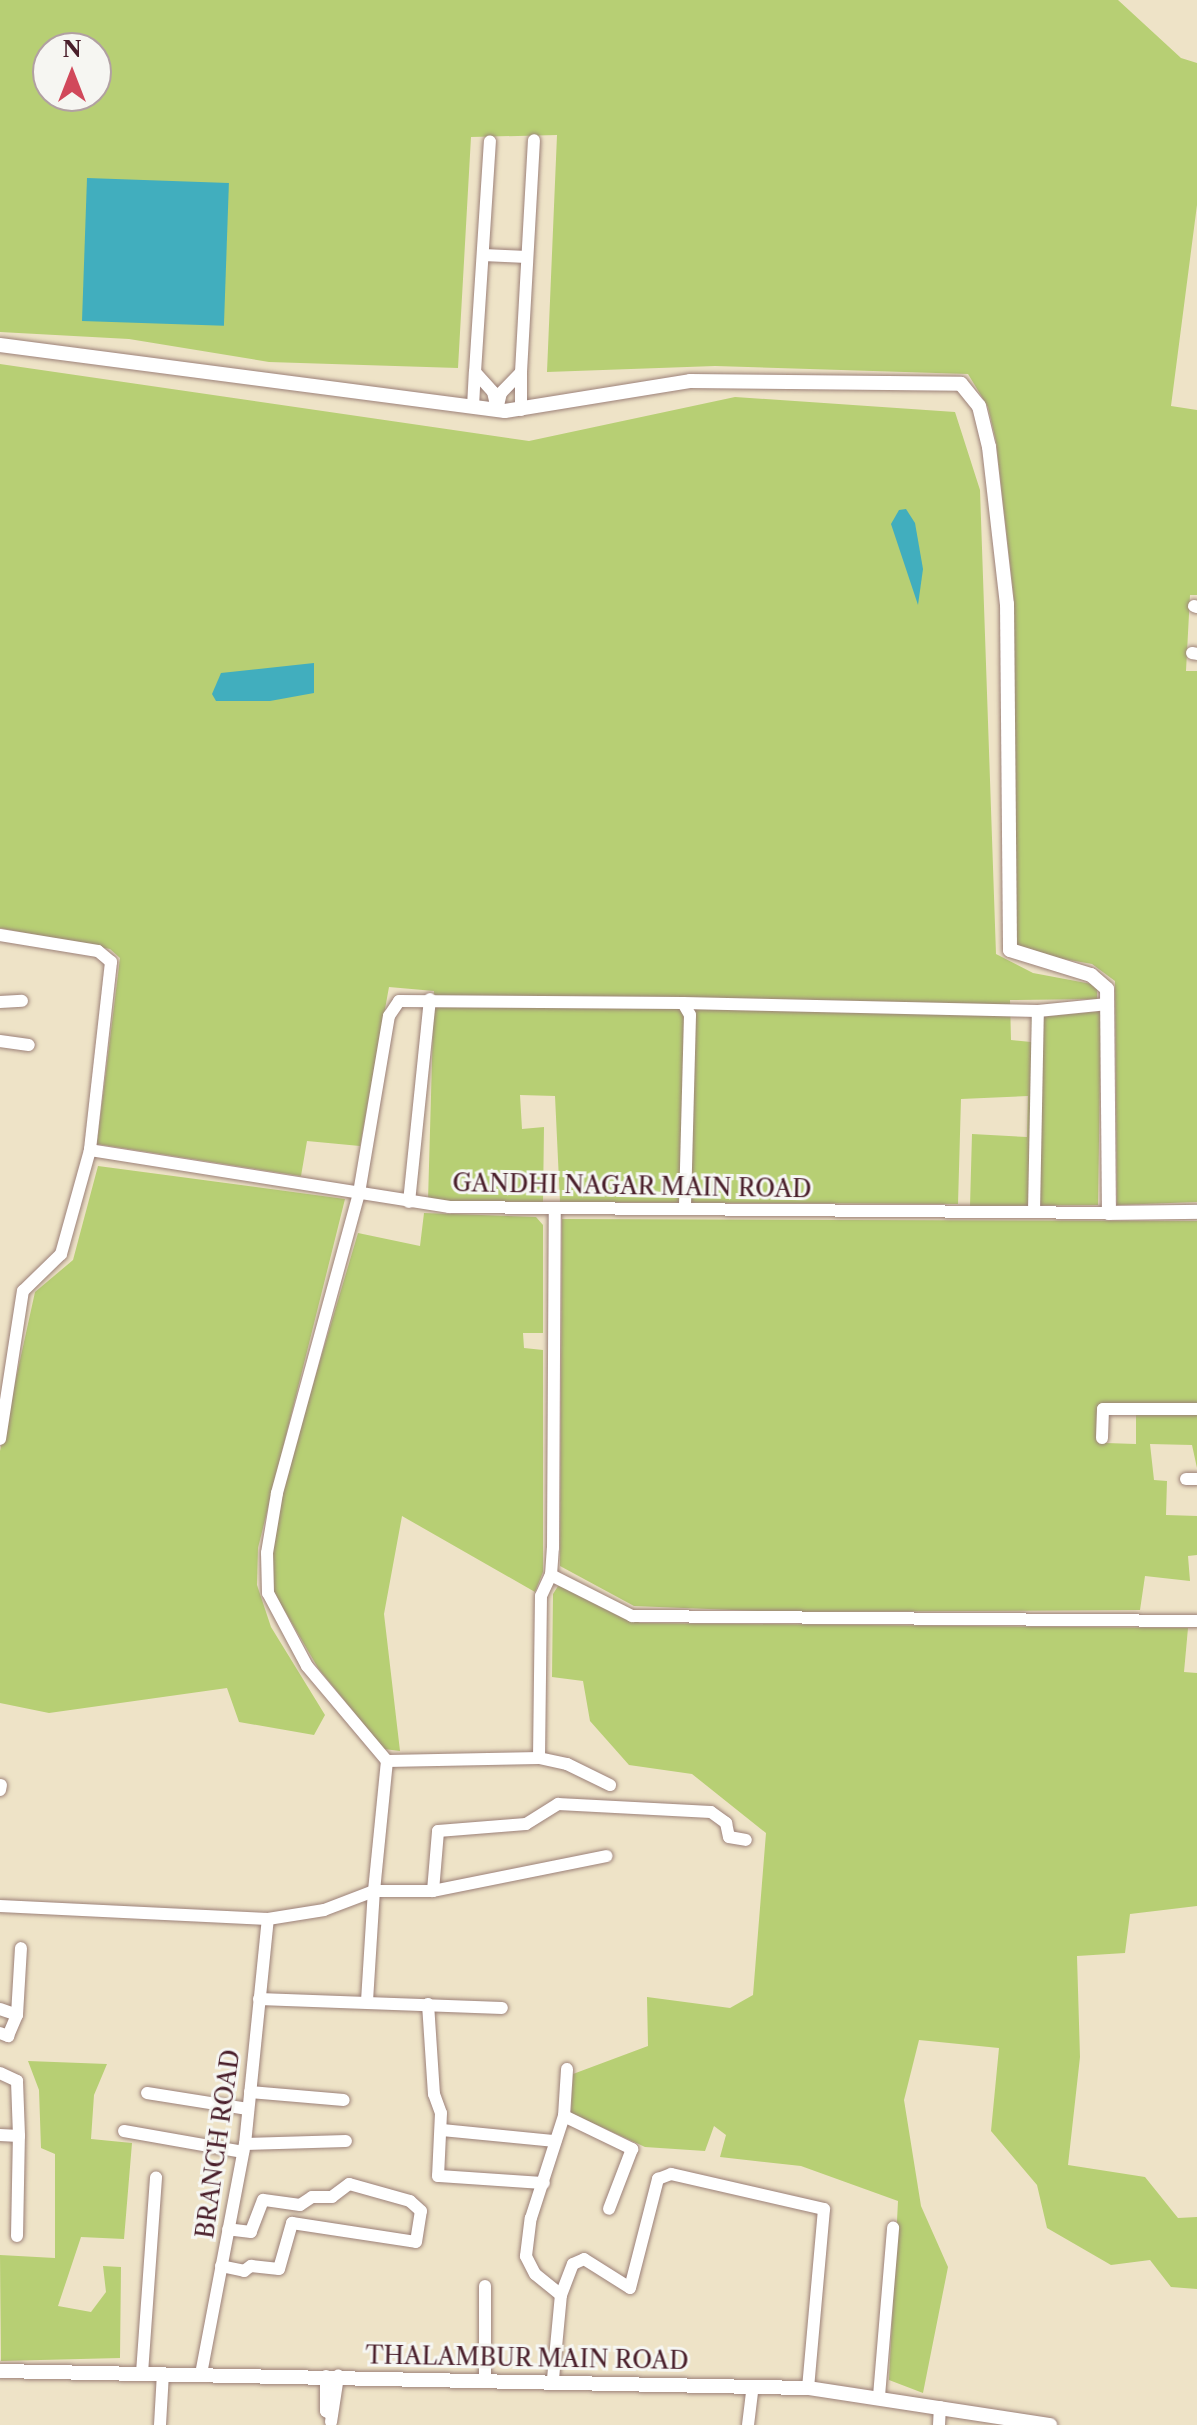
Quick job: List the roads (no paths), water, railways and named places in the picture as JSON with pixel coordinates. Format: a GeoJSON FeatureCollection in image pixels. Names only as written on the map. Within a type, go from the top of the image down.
{"type":"FeatureCollection","features":[{"type":"Feature","properties":{"kind":"street"},"geometry":{"type":"LineString","coordinates":[[521,410],[534,140]]}},
{"type":"Feature","properties":{"kind":"street"},"geometry":{"type":"LineString","coordinates":[[473,407],[490,141]]}},
{"type":"Feature","properties":{"kind":"street"},"geometry":{"type":"LineString","coordinates":[[483,255],[527,257]]}},
{"type":"Feature","properties":{"kind":"street"},"geometry":{"type":"LineString","coordinates":[[0,345],[497,410],[521,410],[690,381],[961,384],[972,393],[989,447],[1007,604],[1010,950],[1102,980],[1108,1004],[1109,1213]]}},
{"type":"Feature","properties":{"kind":"street"},"geometry":{"type":"LineString","coordinates":[[475,372],[493,392],[497,410]]}},
{"type":"Feature","properties":{"kind":"street"},"geometry":{"type":"LineString","coordinates":[[497,410],[501,393],[521,372]]}},
{"type":"Feature","properties":{"kind":"street"},"geometry":{"type":"LineString","coordinates":[[0,935],[98,951],[111,962],[90,1150],[61,1254],[23,1291],[0,1439]]}},
{"type":"Feature","properties":{"kind":"street"},"geometry":{"type":"LineString","coordinates":[[367,2001],[387,1761],[307,1666],[268,1593],[267,1553],[277,1493],[359,1193],[389,1016],[406,997],[1038,1011],[1108,1004]]}},
{"type":"Feature","properties":{"kind":"street"},"geometry":{"type":"LineString","coordinates":[[409,1202],[430,999]]}},
{"type":"Feature","properties":{"kind":"street"},"geometry":{"type":"LineString","coordinates":[[0,1002],[22,1001]]}},
{"type":"Feature","properties":{"kind":"street"},"geometry":{"type":"LineString","coordinates":[[683,1003],[690,1015],[685,1208]]}},
{"type":"Feature","properties":{"kind":"street"},"geometry":{"type":"LineString","coordinates":[[1034,1212],[1038,1011]]}},
{"type":"Feature","properties":{"kind":"street"},"geometry":{"type":"LineString","coordinates":[[0,1041],[29,1045]]}},
{"type":"Feature","properties":{"kind":"street","name":"GANDHI NAGAR MAIN ROAD"},"geometry":{"type":"LineString","coordinates":[[90,1150],[409,1202],[555,1211],[685,1208],[1197,1212]]}},
{"type":"Feature","properties":{"kind":"street"},"geometry":{"type":"LineString","coordinates":[[539,1758],[541,1596],[551,1575],[555,1211]]}},
{"type":"Feature","properties":{"kind":"street"},"geometry":{"type":"LineString","coordinates":[[1102,1438],[1103,1409],[1197,1409]]}},
{"type":"Feature","properties":{"kind":"street"},"geometry":{"type":"LineString","coordinates":[[551,1575],[632,1616],[1197,1621]]}},
{"type":"Feature","properties":{"kind":"street"},"geometry":{"type":"LineString","coordinates":[[387,1761],[539,1758],[567,1764],[610,1785]]}},
{"type":"Feature","properties":{"kind":"street"},"geometry":{"type":"LineString","coordinates":[[433,1891],[434,1836],[438,1831],[526,1824],[558,1804],[711,1812],[726,1823],[729,1837],[746,1840]]}},
{"type":"Feature","properties":{"kind":"street"},"geometry":{"type":"LineString","coordinates":[[0,1906],[268,1919],[324,1910],[374,1891],[433,1891],[606,1856]]}},
{"type":"Feature","properties":{"kind":"street","name":"BRANCH ROAD"},"geometry":{"type":"LineString","coordinates":[[201,2374],[244,2148],[268,1919]]}},
{"type":"Feature","properties":{"kind":"street"},"geometry":{"type":"LineString","coordinates":[[0,2033],[8,2036],[17,2015],[21,1948]]}},
{"type":"Feature","properties":{"kind":"street"},"geometry":{"type":"LineString","coordinates":[[259,1999],[502,2008]]}},
{"type":"Feature","properties":{"kind":"street"},"geometry":{"type":"LineString","coordinates":[[428,2004],[442,2130],[438,2176],[544,2183]]}},
{"type":"Feature","properties":{"kind":"street"},"geometry":{"type":"LineString","coordinates":[[0,2009],[17,2015]]}},
{"type":"Feature","properties":{"kind":"street"},"geometry":{"type":"LineString","coordinates":[[561,2295],[535,2274],[526,2256],[531,2218],[564,2116],[567,2069]]}},
{"type":"Feature","properties":{"kind":"street"},"geometry":{"type":"LineString","coordinates":[[0,2073],[17,2081],[17,2236]]}},
{"type":"Feature","properties":{"kind":"street"},"geometry":{"type":"LineString","coordinates":[[250,2092],[344,2100]]}},
{"type":"Feature","properties":{"kind":"street"},"geometry":{"type":"LineString","coordinates":[[147,2093],[248,2109]]}},
{"type":"Feature","properties":{"kind":"street"},"geometry":{"type":"LineString","coordinates":[[564,2116],[632,2149],[609,2209]]}},
{"type":"Feature","properties":{"kind":"street"},"geometry":{"type":"LineString","coordinates":[[442,2130],[555,2141]]}},
{"type":"Feature","properties":{"kind":"street"},"geometry":{"type":"LineString","coordinates":[[124,2131],[244,2148],[346,2141]]}},
{"type":"Feature","properties":{"kind":"street"},"geometry":{"type":"LineString","coordinates":[[0,2135],[19,2136]]}},
{"type":"Feature","properties":{"kind":"street"},"geometry":{"type":"LineString","coordinates":[[553,2379],[561,2295],[580,2259],[630,2288],[647,2211],[663,2175],[822,2206],[826,2214],[808,2388]]}},
{"type":"Feature","properties":{"kind":"street"},"geometry":{"type":"LineString","coordinates":[[142,2373],[156,2178]]}},
{"type":"Feature","properties":{"kind":"street"},"geometry":{"type":"LineString","coordinates":[[221,2266],[244,2271],[251,2266],[279,2269],[288,2227],[298,2222],[410,2244],[420,2238],[421,2211],[410,2201],[349,2184],[332,2197],[312,2197],[300,2205],[263,2200],[251,2232],[228,2229]]}},
{"type":"Feature","properties":{"kind":"street"},"geometry":{"type":"LineString","coordinates":[[298,2222],[300,2205]]}},
{"type":"Feature","properties":{"kind":"street"},"geometry":{"type":"LineString","coordinates":[[879,2396],[893,2228]]}},
{"type":"Feature","properties":{"kind":"street"},"geometry":{"type":"LineString","coordinates":[[485,2286],[485,2378]]}},
{"type":"Feature","properties":{"kind":"street","name":"THALAMBUR MAIN ROAD"},"geometry":{"type":"LineString","coordinates":[[0,2371],[553,2379],[808,2388],[879,2396],[1050,2425]]}},
{"type":"Feature","properties":{"kind":"street"},"geometry":{"type":"LineString","coordinates":[[160,2425],[163,2373]]}},
{"type":"Feature","properties":{"kind":"street"},"geometry":{"type":"LineString","coordinates":[[331,2418],[336,2412],[332,2376]]}},
{"type":"Feature","properties":{"kind":"street"},"geometry":{"type":"LineString","coordinates":[[748,2425],[753,2386]]}},
{"type":"Feature","properties":{"kind":"street"},"geometry":{"type":"LineString","coordinates":[[939,2425],[940,2407]]}},
{"type":"Feature","properties":{"kind":"water"},"geometry":{"type":"Polygon","coordinates":[[[87,178],[229,183],[224,326],[82,321],[87,178]]]}},
{"type":"Feature","properties":{"kind":"water"},"geometry":{"type":"Polygon","coordinates":[[[906,509],[915,523],[923,569],[918,605],[891,524],[899,510],[906,509]]]}},
{"type":"Feature","properties":{"kind":"water"},"geometry":{"type":"Polygon","coordinates":[[[314,663],[314,693],[270,701],[216,701],[212,694],[221,673],[314,663]]]}}]}
